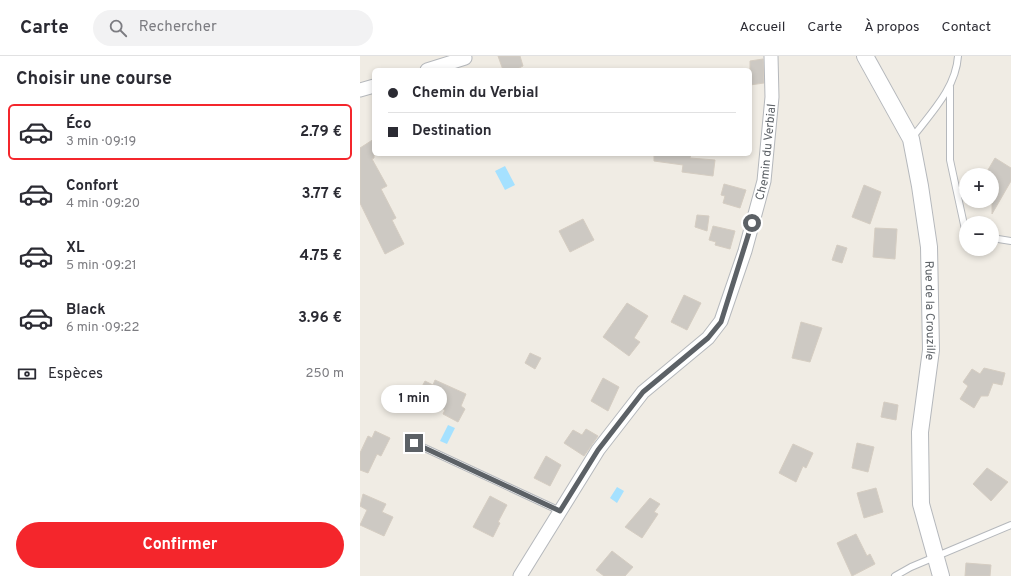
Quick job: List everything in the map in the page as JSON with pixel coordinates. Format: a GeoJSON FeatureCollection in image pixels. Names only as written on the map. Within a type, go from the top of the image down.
{"type":"FeatureCollection","features":[{"type":"Feature","properties":{"kind":"street","name":"Chemin du Verbial"},"geometry":{"type":"LineString","coordinates":[[520,576],[598,450],[643,392],[708,338],[721,322],[745,251],[764,181],[772,97],[771,56]]}},
{"type":"Feature","properties":{"kind":"street","name":"Rue de la Crouzille"},"geometry":{"type":"LineString","coordinates":[[865,56],[911,139],[929,247],[931,350],[920,432],[921,504],[941,576]]}},
{"type":"Feature","properties":{"kind":"street"},"geometry":{"type":"LineString","coordinates":[[433,68],[465,58]]}},
{"type":"Feature","properties":{"kind":"street"},"geometry":{"type":"LineString","coordinates":[[360,90],[372,87]]}},
{"type":"Feature","properties":{"kind":"lane"},"geometry":{"type":"LineString","coordinates":[[911,139],[950,87],[958,68],[958,56]]}},
{"type":"Feature","properties":{"kind":"lane"},"geometry":{"type":"LineString","coordinates":[[950,87],[950,160],[962,216]]}},
{"type":"Feature","properties":{"kind":"lane"},"geometry":{"type":"LineString","coordinates":[[999,239],[1011,241]]}},
{"type":"Feature","properties":{"kind":"lane"},"geometry":{"type":"LineString","coordinates":[[414,443],[560,511]]}},
{"type":"Feature","properties":{"kind":"lane"},"geometry":{"type":"LineString","coordinates":[[895,576],[936,556],[1011,525]]}},
{"type":"Feature","properties":{"kind":"water"},"geometry":{"type":"Polygon","coordinates":[[[505,166],[515,185],[505,190],[495,171],[505,166]]]}},
{"type":"Feature","properties":{"kind":"water"},"geometry":{"type":"Polygon","coordinates":[[[448,425],[455,428],[447,444],[440,441],[448,425]]]}},
{"type":"Feature","properties":{"kind":"water"},"geometry":{"type":"Polygon","coordinates":[[[617,487],[624,491],[617,503],[610,498],[617,487]]]}},
{"type":"Feature","properties":{"kind":"building"},"geometry":{"type":"Polygon","coordinates":[[[498,56],[520,56],[523,66],[519,68],[502,68],[498,56]]]}},
{"type":"Feature","properties":{"kind":"building"},"geometry":{"type":"Polygon","coordinates":[[[763,59],[764,83],[752,85],[752,68],[750,68],[750,61],[763,59]]]}},
{"type":"Feature","properties":{"kind":"building"},"geometry":{"type":"Polygon","coordinates":[[[372,140],[372,156],[374,156],[374,158],[372,159],[387,186],[381,189],[396,218],[392,220],[404,244],[385,254],[360,203],[360,148],[372,140]]]}},
{"type":"Feature","properties":{"kind":"building"},"geometry":{"type":"Polygon","coordinates":[[[654,156],[690,156],[690,158],[715,160],[713,176],[682,172],[683,165],[654,161],[654,156]]]}},
{"type":"Feature","properties":{"kind":"building"},"geometry":{"type":"Polygon","coordinates":[[[995,158],[1011,168],[1011,181],[999,202],[999,168],[989,168],[995,158]]]}},
{"type":"Feature","properties":{"kind":"building"},"geometry":{"type":"Polygon","coordinates":[[[724,184],[746,190],[740,208],[723,203],[725,196],[721,195],[724,184]]]}},
{"type":"Feature","properties":{"kind":"building"},"geometry":{"type":"Polygon","coordinates":[[[864,185],[881,192],[870,224],[852,217],[864,185]]]}},
{"type":"Feature","properties":{"kind":"building"},"geometry":{"type":"Polygon","coordinates":[[[992,208],[995,208],[992,214],[992,208]]]}},
{"type":"Feature","properties":{"kind":"building"},"geometry":{"type":"Polygon","coordinates":[[[697,215],[709,216],[707,231],[695,227],[697,215]]]}},
{"type":"Feature","properties":{"kind":"building"},"geometry":{"type":"Polygon","coordinates":[[[583,219],[594,240],[570,252],[559,231],[583,219]]]}},
{"type":"Feature","properties":{"kind":"building"},"geometry":{"type":"Polygon","coordinates":[[[713,226],[735,231],[730,249],[715,245],[716,242],[709,240],[713,226]]]}},
{"type":"Feature","properties":{"kind":"building"},"geometry":{"type":"Polygon","coordinates":[[[875,228],[897,229],[895,259],[873,257],[875,228]]]}},
{"type":"Feature","properties":{"kind":"building"},"geometry":{"type":"Polygon","coordinates":[[[837,245],[847,248],[842,263],[832,260],[837,245]]]}},
{"type":"Feature","properties":{"kind":"building"},"geometry":{"type":"Polygon","coordinates":[[[684,295],[701,303],[687,330],[671,322],[684,295]]]}},
{"type":"Feature","properties":{"kind":"building"},"geometry":{"type":"Polygon","coordinates":[[[627,303],[648,316],[634,338],[640,342],[629,356],[603,337],[627,303]]]}},
{"type":"Feature","properties":{"kind":"building"},"geometry":{"type":"Polygon","coordinates":[[[801,322],[822,328],[810,362],[792,358],[801,322]]]}},
{"type":"Feature","properties":{"kind":"building"},"geometry":{"type":"Polygon","coordinates":[[[530,353],[541,358],[535,369],[525,363],[530,353]]]}},
{"type":"Feature","properties":{"kind":"building"},"geometry":{"type":"Polygon","coordinates":[[[984,368],[1005,373],[1002,385],[993,383],[988,396],[981,396],[974,408],[960,399],[968,386],[963,382],[972,369],[980,374],[984,368]]]}},
{"type":"Feature","properties":{"kind":"building"},"geometry":{"type":"Polygon","coordinates":[[[603,378],[619,387],[608,411],[591,401],[603,378]]]}},
{"type":"Feature","properties":{"kind":"building"},"geometry":{"type":"Polygon","coordinates":[[[435,380],[466,394],[461,406],[465,409],[458,422],[443,414],[445,410],[440,407],[441,406],[419,392],[425,381],[433,385],[435,380]]]}},
{"type":"Feature","properties":{"kind":"building"},"geometry":{"type":"Polygon","coordinates":[[[884,402],[898,405],[896,420],[881,417],[884,402]]]}},
{"type":"Feature","properties":{"kind":"building"},"geometry":{"type":"Polygon","coordinates":[[[586,429],[598,436],[584,456],[564,443],[573,430],[582,435],[586,429]]]}},
{"type":"Feature","properties":{"kind":"building"},"geometry":{"type":"Polygon","coordinates":[[[375,431],[390,438],[381,456],[377,454],[368,473],[360,470],[360,453],[368,436],[372,438],[375,431]]]}},
{"type":"Feature","properties":{"kind":"building"},"geometry":{"type":"Polygon","coordinates":[[[857,443],[874,447],[868,472],[852,468],[857,443]]]}},
{"type":"Feature","properties":{"kind":"building"},"geometry":{"type":"Polygon","coordinates":[[[793,444],[813,453],[806,468],[803,466],[796,482],[779,473],[793,444]]]}},
{"type":"Feature","properties":{"kind":"building"},"geometry":{"type":"Polygon","coordinates":[[[546,456],[561,465],[550,486],[534,478],[546,456]]]}},
{"type":"Feature","properties":{"kind":"building"},"geometry":{"type":"Polygon","coordinates":[[[987,468],[1008,482],[991,501],[973,484],[987,468]]]}},
{"type":"Feature","properties":{"kind":"building"},"geometry":{"type":"Polygon","coordinates":[[[876,488],[883,512],[864,518],[857,493],[876,488]]]}},
{"type":"Feature","properties":{"kind":"building"},"geometry":{"type":"Polygon","coordinates":[[[363,494],[386,504],[382,512],[393,517],[384,536],[360,525],[367,510],[360,506],[363,494]]]}},
{"type":"Feature","properties":{"kind":"building"},"geometry":{"type":"Polygon","coordinates":[[[490,496],[507,505],[498,522],[500,523],[493,537],[473,527],[490,496]]]}},
{"type":"Feature","properties":{"kind":"building"},"geometry":{"type":"Polygon","coordinates":[[[650,498],[660,504],[654,512],[658,514],[642,538],[625,527],[650,498]]]}},
{"type":"Feature","properties":{"kind":"building"},"geometry":{"type":"Polygon","coordinates":[[[856,534],[867,556],[870,554],[875,564],[852,576],[837,543],[856,534]]]}},
{"type":"Feature","properties":{"kind":"building"},"geometry":{"type":"Polygon","coordinates":[[[612,551],[633,567],[625,576],[604,576],[596,570],[612,551]]]}},
{"type":"Feature","properties":{"kind":"building"},"geometry":{"type":"Polygon","coordinates":[[[966,563],[991,565],[990,576],[965,576],[966,563]]]}},
{"type":"Feature","properties":{"kind":"route"},"geometry":{"type":"LineString","coordinates":[[414,443],[560,511],[598,450],[643,392],[708,338],[721,322],[745,251],[752,223]]}}]}
